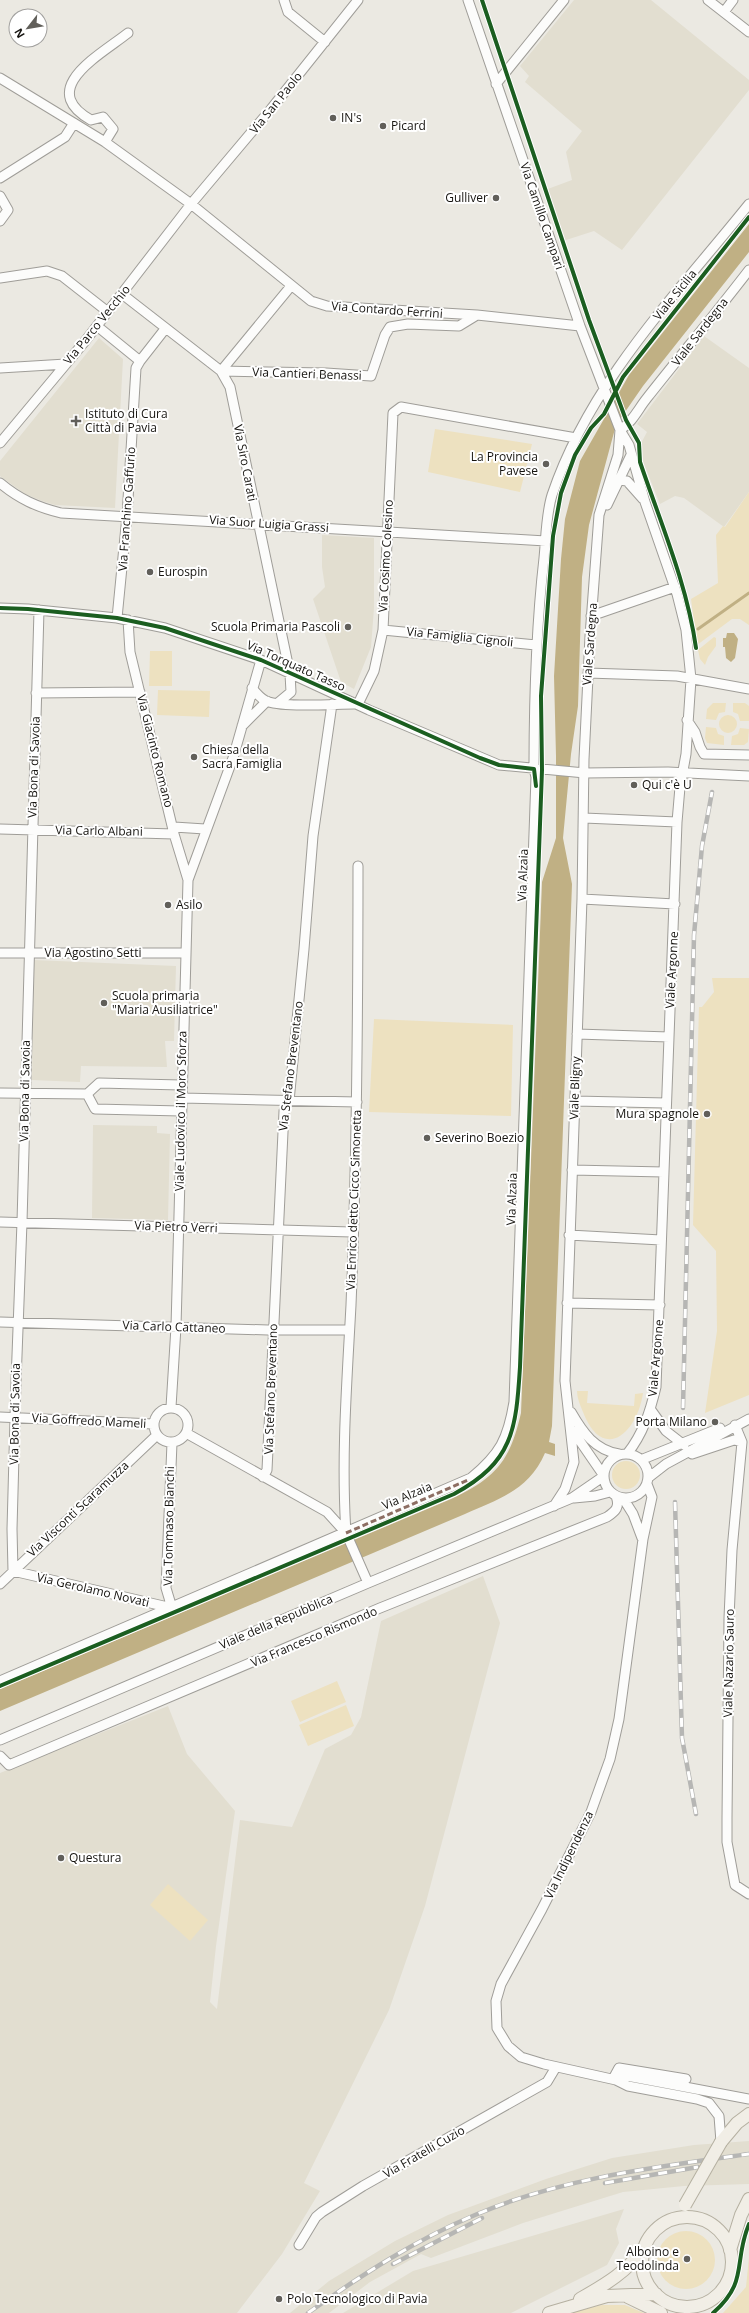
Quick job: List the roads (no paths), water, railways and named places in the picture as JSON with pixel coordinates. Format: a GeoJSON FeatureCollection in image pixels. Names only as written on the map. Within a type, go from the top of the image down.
{"type":"FeatureCollection","features":[{"type":"Feature","properties":{"kind":"main road"},"geometry":{"type":"LineString","coordinates":[[678,2218],[721,2142],[737,2123],[749,2114]]}},
{"type":"Feature","properties":{"kind":"main road"},"geometry":{"type":"LineString","coordinates":[[730,2250],[735,2231],[749,2199]]}},
{"type":"Feature","properties":{"kind":"main road"},"geometry":{"type":"LineString","coordinates":[[549,2313],[607,2296],[658,2296],[671,2304],[683,2307],[696,2306],[707,2302],[720,2293],[728,2280],[732,2265],[730,2250],[719,2230],[710,2223],[694,2218],[678,2218],[657,2228],[629,2268],[619,2276],[565,2308]]}},
{"type":"Feature","properties":{"kind":"main road"},"geometry":{"type":"LineString","coordinates":[[644,2248],[643,2273],[648,2284],[658,2296],[667,2313]]}},
{"type":"Feature","properties":{"kind":"main road"},"geometry":{"type":"LineString","coordinates":[[625,2296],[661,2313]]}},
{"type":"Feature","properties":{"kind":"main road"},"geometry":{"type":"LineString","coordinates":[[700,2313],[707,2302]]}},
{"type":"Feature","properties":{"kind":"street"},"geometry":{"type":"LineString","coordinates":[[284,0],[288,12],[325,42]]}},
{"type":"Feature","properties":{"kind":"street","name":"Via San Paolo"},"geometry":{"type":"LineString","coordinates":[[191,204],[358,0]]}},
{"type":"Feature","properties":{"kind":"street","name":"Via Camillo Campari"},"geometry":{"type":"LineString","coordinates":[[468,0],[580,326],[620,430]]}},
{"type":"Feature","properties":{"kind":"street"},"geometry":{"type":"LineString","coordinates":[[496,84],[564,0]]}},
{"type":"Feature","properties":{"kind":"street"},"geometry":{"type":"LineString","coordinates":[[708,0],[749,32]]}},
{"type":"Feature","properties":{"kind":"street"},"geometry":{"type":"LineString","coordinates":[[724,12],[734,0]]}},
{"type":"Feature","properties":{"kind":"street"},"geometry":{"type":"LineString","coordinates":[[105,142],[113,129],[103,117],[91,120],[78,113],[68,97],[69,88],[79,72],[128,33]]}},
{"type":"Feature","properties":{"kind":"street","name":"Via Contardo Ferrini"},"geometry":{"type":"LineString","coordinates":[[0,78],[105,142],[191,204],[311,301],[327,306],[477,315],[580,326]]}},
{"type":"Feature","properties":{"kind":"street"},"geometry":{"type":"LineString","coordinates":[[0,178],[65,137],[74,123]]}},
{"type":"Feature","properties":{"kind":"street"},"geometry":{"type":"LineString","coordinates":[[0,196],[8,210],[0,221]]}},
{"type":"Feature","properties":{"kind":"street","name":"Via Parco Vecchio"},"geometry":{"type":"LineString","coordinates":[[0,444],[97,326],[191,204]]}},
{"type":"Feature","properties":{"kind":"street","name":"Viale Sicilia"},"geometry":{"type":"LineString","coordinates":[[546,541],[552,497],[576,438],[604,389],[647,329],[749,204]]}},
{"type":"Feature","properties":{"kind":"street","name":"Viale Sardegna"},"geometry":{"type":"LineString","coordinates":[[585,773],[584,759],[591,616],[599,515],[618,455],[620,430],[628,425],[646,399],[691,346],[749,270]]}},
{"type":"Feature","properties":{"kind":"street"},"geometry":{"type":"LineString","coordinates":[[0,278],[47,271],[62,276],[108,312]]}},
{"type":"Feature","properties":{"kind":"street"},"geometry":{"type":"LineString","coordinates":[[122,294],[165,329],[221,371],[292,286]]}},
{"type":"Feature","properties":{"kind":"street","name":"Via Cantieri Benassi"},"geometry":{"type":"LineString","coordinates":[[221,371],[326,373],[370,376],[385,335],[390,327],[408,324],[459,326],[477,315]]}},
{"type":"Feature","properties":{"kind":"street"},"geometry":{"type":"LineString","coordinates":[[97,326],[140,361],[165,329]]}},
{"type":"Feature","properties":{"kind":"street","name":"Via Franchino Gaffurio"},"geometry":{"type":"LineString","coordinates":[[117,618],[128,516],[136,368],[140,361]]}},
{"type":"Feature","properties":{"kind":"street"},"geometry":{"type":"LineString","coordinates":[[0,368],[66,364]]}},
{"type":"Feature","properties":{"kind":"street","name":"Via Siro Carati"},"geometry":{"type":"LineString","coordinates":[[221,371],[230,387],[257,523],[290,674]]}},
{"type":"Feature","properties":{"kind":"street","name":"Via Cosimo Colesino"},"geometry":{"type":"LineString","coordinates":[[358,704],[374,671],[383,630],[386,533],[394,413],[401,407],[576,438]]}},
{"type":"Feature","properties":{"kind":"street"},"geometry":{"type":"LineString","coordinates":[[620,430],[629,445],[631,455]]}},
{"type":"Feature","properties":{"kind":"street","name":"Viale Sardegna"},"geometry":{"type":"LineString","coordinates":[[599,515],[631,455]]}},
{"type":"Feature","properties":{"kind":"street","name":"Viale Argonne"},"geometry":{"type":"LineString","coordinates":[[623,1454],[637,1441],[651,1410],[656,1387],[677,822],[680,787],[684,774],[691,679],[686,630],[675,587],[645,502],[631,455]]}},
{"type":"Feature","properties":{"kind":"street"},"geometry":{"type":"LineString","coordinates":[[619,480],[627,480],[645,502]]}},
{"type":"Feature","properties":{"kind":"street","name":"Via Suor Luigia Grassi"},"geometry":{"type":"LineString","coordinates":[[0,483],[13,494],[35,506],[61,513],[257,523],[386,533],[546,541]]}},
{"type":"Feature","properties":{"kind":"street","name":"Via Alzaia"},"geometry":{"type":"LineString","coordinates":[[0,1681],[347,1536],[471,1478],[491,1462],[504,1442],[511,1420],[514,1402],[521,1243],[536,785],[534,769],[536,645],[546,541]]}},
{"type":"Feature","properties":{"kind":"street"},"geometry":{"type":"LineString","coordinates":[[591,616],[675,587]]}},
{"type":"Feature","properties":{"kind":"street","name":"Via Torquato Tasso"},"geometry":{"type":"LineString","coordinates":[[0,608],[39,610],[117,618],[165,628],[262,660],[290,674],[499,765],[585,773],[749,776]]}},
{"type":"Feature","properties":{"kind":"street","name":"Via Bona di Savoia"},"geometry":{"type":"LineString","coordinates":[[13,1572],[12,1529],[39,610]]}},
{"type":"Feature","properties":{"kind":"street","name":"Via Giacinto Romano"},"geometry":{"type":"LineString","coordinates":[[128,620],[130,652],[174,830],[188,880]]}},
{"type":"Feature","properties":{"kind":"street","name":"Via Famiglia Cignoli"},"geometry":{"type":"LineString","coordinates":[[383,630],[536,645]]}},
{"type":"Feature","properties":{"kind":"street","name":"Viale Ludovico il Moro Sforza"},"geometry":{"type":"LineString","coordinates":[[171,1407],[176,1327],[182,1098],[181,1085],[188,880],[205,829],[233,758],[252,688],[262,660]]}},
{"type":"Feature","properties":{"kind":"street"},"geometry":{"type":"LineString","coordinates":[[588,673],[677,676],[749,689]]}},
{"type":"Feature","properties":{"kind":"street","name":"Via Torquato Tasso"},"geometry":{"type":"LineString","coordinates":[[279,702],[291,692],[290,674]]}},
{"type":"Feature","properties":{"kind":"street"},"geometry":{"type":"LineString","coordinates":[[241,727],[267,701],[258,696],[252,688]]}},
{"type":"Feature","properties":{"kind":"street"},"geometry":{"type":"LineString","coordinates":[[36,693],[140,692]]}},
{"type":"Feature","properties":{"kind":"street","name":"Via Torquato Tasso"},"geometry":{"type":"LineString","coordinates":[[267,701],[358,704]]}},
{"type":"Feature","properties":{"kind":"street","name":"Via Stefano Breventano"},"geometry":{"type":"LineString","coordinates":[[263,1477],[268,1470],[273,1330],[284,1111],[288,1101],[304,949],[313,836],[332,704]]}},
{"type":"Feature","properties":{"kind":"street"},"geometry":{"type":"LineString","coordinates":[[687,720],[695,732],[700,748],[704,754],[749,755]]}},
{"type":"Feature","properties":{"kind":"street","name":"Viale Bligny"},"geometry":{"type":"LineString","coordinates":[[554,1506],[565,1489],[574,1462],[571,1428],[566,1402],[567,1303],[582,899],[585,773]]}},
{"type":"Feature","properties":{"kind":"street"},"geometry":{"type":"LineString","coordinates":[[584,818],[677,822]]}},
{"type":"Feature","properties":{"kind":"street","name":"Via Carlo Albani"},"geometry":{"type":"LineString","coordinates":[[0,829],[205,829]]}},
{"type":"Feature","properties":{"kind":"street","name":"Via Enrico detto Cicco Simonetta"},"geometry":{"type":"LineString","coordinates":[[347,1536],[344,1484],[357,1102],[358,866]]}},
{"type":"Feature","properties":{"kind":"street"},"geometry":{"type":"LineString","coordinates":[[582,899],[675,904]]}},
{"type":"Feature","properties":{"kind":"street","name":"Via Agostino Setti"},"geometry":{"type":"LineString","coordinates":[[0,953],[185,953]]}},
{"type":"Feature","properties":{"kind":"street"},"geometry":{"type":"LineString","coordinates":[[577,1034],[669,1037]]}},
{"type":"Feature","properties":{"kind":"street"},"geometry":{"type":"LineString","coordinates":[[0,1093],[87,1094],[99,1083],[181,1085]]}},
{"type":"Feature","properties":{"kind":"street"},"geometry":{"type":"LineString","coordinates":[[87,1094],[95,1109],[181,1112]]}},
{"type":"Feature","properties":{"kind":"street"},"geometry":{"type":"LineString","coordinates":[[182,1098],[357,1102]]}},
{"type":"Feature","properties":{"kind":"street"},"geometry":{"type":"LineString","coordinates":[[575,1101],[666,1104]]}},
{"type":"Feature","properties":{"kind":"street"},"geometry":{"type":"LineString","coordinates":[[572,1170],[664,1172]]}},
{"type":"Feature","properties":{"kind":"street","name":"Via Pietro Verri"},"geometry":{"type":"LineString","coordinates":[[0,1222],[352,1232]]}},
{"type":"Feature","properties":{"kind":"street"},"geometry":{"type":"LineString","coordinates":[[570,1235],[661,1240]]}},
{"type":"Feature","properties":{"kind":"street","name":"Viale Argonne"},"geometry":{"type":"LineString","coordinates":[[567,1303],[660,1305]]}},
{"type":"Feature","properties":{"kind":"street","name":"Via Carlo Cattaneo"},"geometry":{"type":"LineString","coordinates":[[0,1322],[273,1330],[349,1330]]}},
{"type":"Feature","properties":{"kind":"street","name":"Viale Bligny"},"geometry":{"type":"LineString","coordinates":[[566,1402],[576,1422],[594,1444],[608,1452],[623,1454]]}},
{"type":"Feature","properties":{"kind":"street"},"geometry":{"type":"LineString","coordinates":[[171,1407],[180,1410],[187,1418],[186,1433],[172,1443],[157,1435],[153,1424],[160,1411],[171,1407]]}},
{"type":"Feature","properties":{"kind":"street"},"geometry":{"type":"LineString","coordinates":[[651,1410],[666,1432],[684,1445]]}},
{"type":"Feature","properties":{"kind":"street","name":"Via Goffredo Mameli"},"geometry":{"type":"LineString","coordinates":[[0,1418],[153,1424]]}},
{"type":"Feature","properties":{"kind":"street"},"geometry":{"type":"LineString","coordinates":[[572,1498],[637,1495],[647,1481],[666,1464],[685,1455],[735,1425],[749,1419]]}},
{"type":"Feature","properties":{"kind":"street"},"geometry":{"type":"LineString","coordinates":[[572,1498],[604,1476],[608,1463],[623,1454],[643,1459],[684,1445],[726,1426],[735,1425]]}},
{"type":"Feature","properties":{"kind":"street","name":"Viale Nazario Sauro"},"geometry":{"type":"LineString","coordinates":[[735,1425],[742,1442],[729,1618],[727,1842],[735,1885],[749,1894]]}},
{"type":"Feature","properties":{"kind":"street","name":"Viale Bligny"},"geometry":{"type":"LineString","coordinates":[[571,1428],[604,1476]]}},
{"type":"Feature","properties":{"kind":"street"},"geometry":{"type":"LineString","coordinates":[[186,1433],[327,1512],[347,1536],[368,1583]]}},
{"type":"Feature","properties":{"kind":"street","name":"Via Visconti Scaramuzza"},"geometry":{"type":"LineString","coordinates":[[0,1584],[157,1435]]}},
{"type":"Feature","properties":{"kind":"street"},"geometry":{"type":"LineString","coordinates":[[685,1455],[699,1453],[734,1440],[742,1442]]}},
{"type":"Feature","properties":{"kind":"street","name":"Via Tommaso Bianchi"},"geometry":{"type":"LineString","coordinates":[[172,1443],[166,1588],[172,1608]]}},
{"type":"Feature","properties":{"kind":"street"},"geometry":{"type":"LineString","coordinates":[[643,1459],[647,1481]]}},
{"type":"Feature","properties":{"kind":"street"},"geometry":{"type":"LineString","coordinates":[[604,1476],[616,1495]]}},
{"type":"Feature","properties":{"kind":"street","name":"Via Indipendenza"},"geometry":{"type":"LineString","coordinates":[[647,1481],[652,1497],[643,1540],[619,1719],[606,1771],[591,1812],[542,1909],[501,1984],[496,2001],[497,2028],[508,2046],[521,2056],[556,2067],[615,2080],[628,2086],[697,2099],[709,2103],[719,2116],[721,2142]]}},
{"type":"Feature","properties":{"kind":"street","name":"Via Indipendenza"},"geometry":{"type":"LineString","coordinates":[[616,1495],[633,1514],[643,1540]]}},
{"type":"Feature","properties":{"kind":"street","name":"Via Francesco Rismondo"},"geometry":{"type":"LineString","coordinates":[[0,1756],[9,1765],[380,1608],[607,1517],[616,1510],[619,1504],[616,1495]]}},
{"type":"Feature","properties":{"kind":"street","name":"Viale della Repubblica"},"geometry":{"type":"LineString","coordinates":[[0,1740],[368,1583],[572,1498]]}},
{"type":"Feature","properties":{"kind":"street","name":"Via Gerolamo Novati"},"geometry":{"type":"LineString","coordinates":[[13,1572],[172,1608]]}},
{"type":"Feature","properties":{"kind":"street","name":"Via Fratelli Cuzio"},"geometry":{"type":"LineString","coordinates":[[299,2245],[316,2217],[322,2212],[363,2186],[547,2082],[556,2067]]}},
{"type":"Feature","properties":{"kind":"street"},"geometry":{"type":"LineString","coordinates":[[615,2080],[619,2068],[686,2079]]}},
{"type":"Feature","properties":{"kind":"street","name":"Via Indipendenza"},"geometry":{"type":"LineString","coordinates":[[615,2080],[627,2076],[749,2099]]}},
{"type":"Feature","properties":{"kind":"waterway"},"geometry":{"type":"LineString","coordinates":[[698,629],[749,593]]}},
{"type":"Feature","properties":{"kind":"railway"},"geometry":{"type":"LineString","coordinates":[[683,1408],[694,935],[702,846],[712,792]]}},
{"type":"Feature","properties":{"kind":"railway"},"geometry":{"type":"LineString","coordinates":[[675,1502],[682,1738],[696,1814]]}},
{"type":"Feature","properties":{"kind":"railway"},"geometry":{"type":"LineString","coordinates":[[308,2313],[368,2272],[410,2247],[453,2225],[508,2202],[575,2183],[645,2169],[749,2154]]}},
{"type":"Feature","properties":{"kind":"railway"},"geometry":{"type":"LineString","coordinates":[[605,2183],[698,2167]]}},
{"type":"Feature","properties":{"kind":"railway"},"geometry":{"type":"LineString","coordinates":[[393,2264],[482,2218]]}},
{"type":"Feature","properties":{"kind":"place","name":"IN's"},"geometry":{"type":"Point","coordinates":[333,118]}},
{"type":"Feature","properties":{"kind":"place","name":"Picard"},"geometry":{"type":"Point","coordinates":[383,126]}},
{"type":"Feature","properties":{"kind":"place","name":"Gulliver"},"geometry":{"type":"Point","coordinates":[496,198]}},
{"type":"Feature","properties":{"kind":"place","name":"Istituto di Cura Città di Pavia"},"geometry":{"type":"Point","coordinates":[76,421]}},
{"type":"Feature","properties":{"kind":"place","name":"La Provincia Pavese"},"geometry":{"type":"Point","coordinates":[546,464]}},
{"type":"Feature","properties":{"kind":"place","name":"Eurospin"},"geometry":{"type":"Point","coordinates":[150,572]}},
{"type":"Feature","properties":{"kind":"place","name":"Scuola Primaria Pascoli"},"geometry":{"type":"Point","coordinates":[348,627]}},
{"type":"Feature","properties":{"kind":"place","name":"Chiesa della Sacra Famiglia"},"geometry":{"type":"Point","coordinates":[194,757]}},
{"type":"Feature","properties":{"kind":"place","name":"Qui c'è U"},"geometry":{"type":"Point","coordinates":[634,785]}},
{"type":"Feature","properties":{"kind":"place","name":"Asilo"},"geometry":{"type":"Point","coordinates":[168,905]}},
{"type":"Feature","properties":{"kind":"place","name":"Scuola primaria \"Maria Ausiliatrice\""},"geometry":{"type":"Point","coordinates":[104,1003]}},
{"type":"Feature","properties":{"kind":"place","name":"Mura spagnole"},"geometry":{"type":"Point","coordinates":[707,1114]}},
{"type":"Feature","properties":{"kind":"place","name":"Severino Boezio"},"geometry":{"type":"Point","coordinates":[427,1138]}},
{"type":"Feature","properties":{"kind":"place","name":"Porta Milano"},"geometry":{"type":"Point","coordinates":[715,1422]}},
{"type":"Feature","properties":{"kind":"place","name":"Questura"},"geometry":{"type":"Point","coordinates":[61,1858]}},
{"type":"Feature","properties":{"kind":"place","name":"Alboino e Teodolinda"},"geometry":{"type":"Point","coordinates":[687,2259]}},
{"type":"Feature","properties":{"kind":"place","name":"Polo Tecnologico di Pavia"},"geometry":{"type":"Point","coordinates":[279,2299]}}]}
